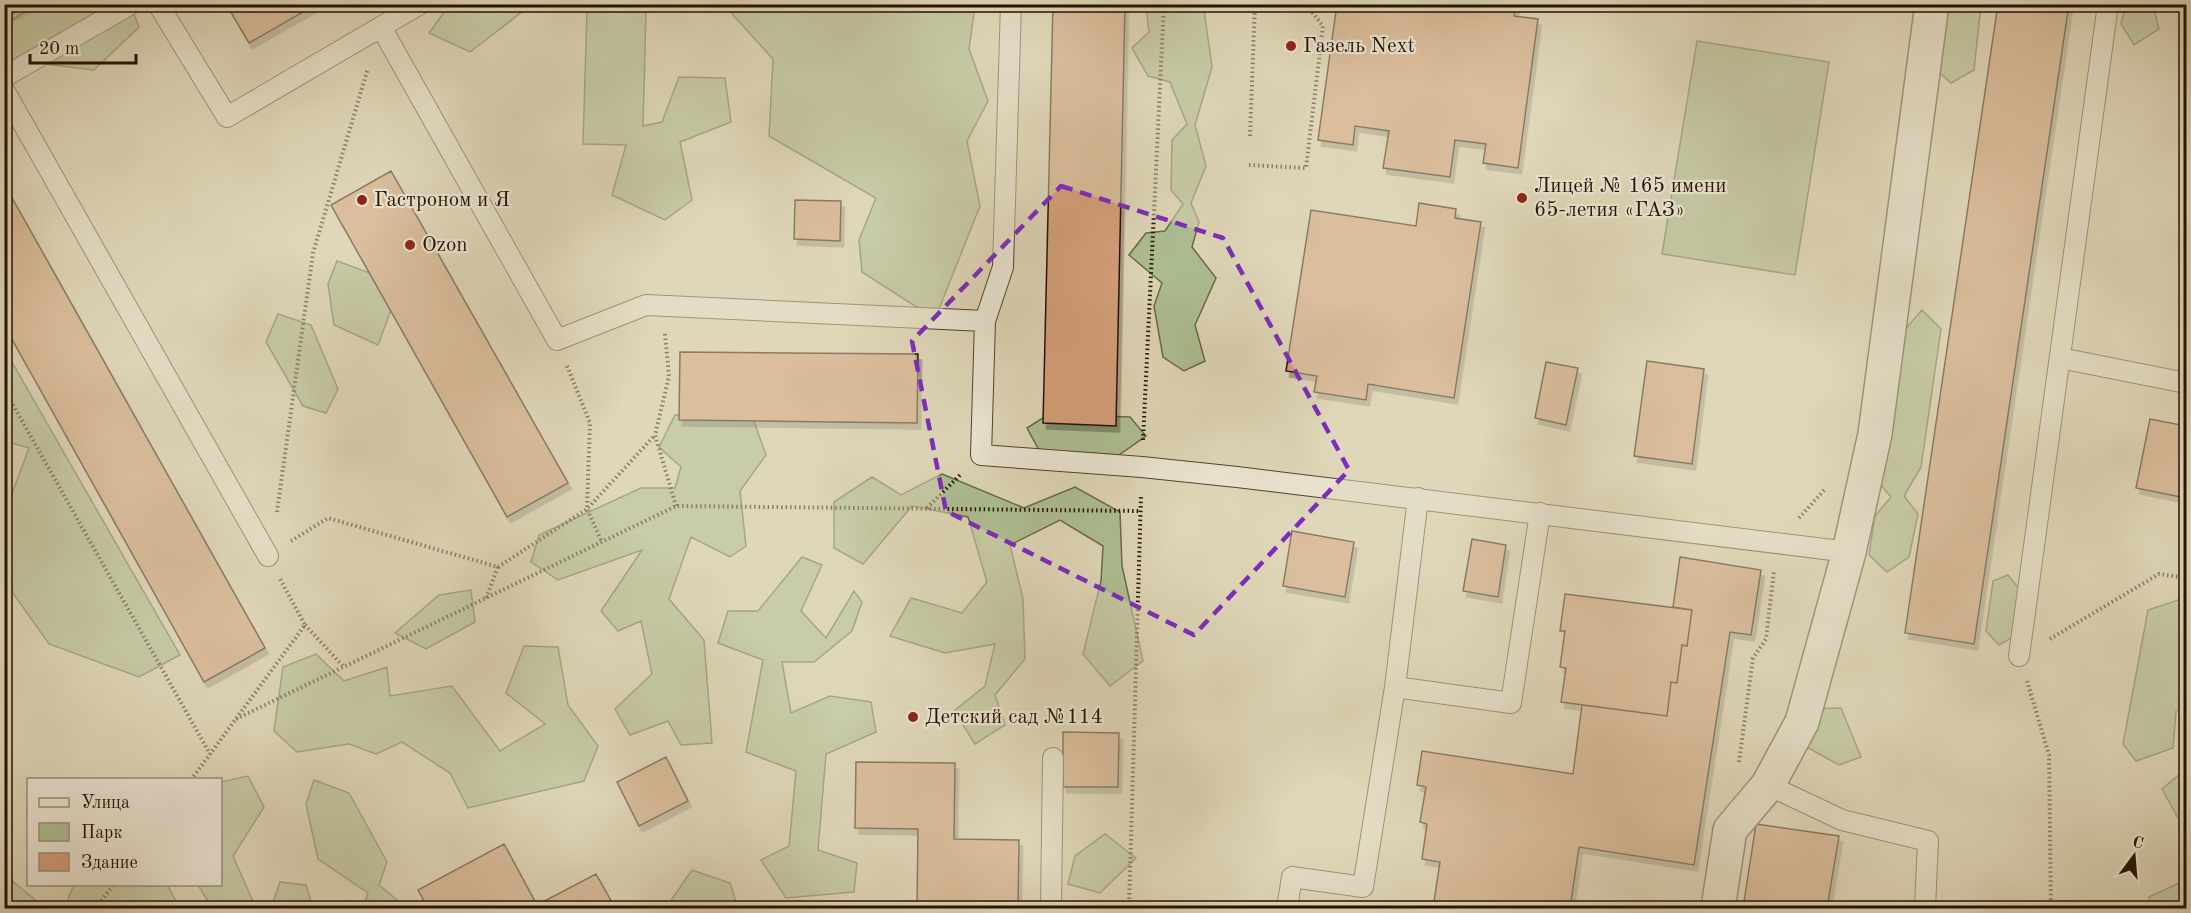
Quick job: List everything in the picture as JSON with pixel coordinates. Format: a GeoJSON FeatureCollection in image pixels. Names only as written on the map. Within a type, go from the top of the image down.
{"type":"FeatureCollection","features":[{"type":"Feature","properties":{"kind":"street"},"geometry":{"type":"LineString","coordinates":[[1718,909],[1730,831],[1768,784],[1802,722],[1849,552],[1875,434],[1932,4]]}},
{"type":"Feature","properties":{"kind":"lane"},"geometry":{"type":"LineString","coordinates":[[4,77],[131,4]]}},
{"type":"Feature","properties":{"kind":"lane"},"geometry":{"type":"LineString","coordinates":[[158,4],[227,117],[420,4]]}},
{"type":"Feature","properties":{"kind":"lane"},"geometry":{"type":"LineString","coordinates":[[1011,4],[1003,267],[985,321],[981,455],[1142,467],[1418,498],[1849,552]]}},
{"type":"Feature","properties":{"kind":"lane"},"geometry":{"type":"LineString","coordinates":[[2019,656],[2108,4]]}},
{"type":"Feature","properties":{"kind":"lane"},"geometry":{"type":"LineString","coordinates":[[381,27],[557,340],[646,305],[985,321]]}},
{"type":"Feature","properties":{"kind":"lane"},"geometry":{"type":"LineString","coordinates":[[4,90],[268,556]]}},
{"type":"Feature","properties":{"kind":"lane"},"geometry":{"type":"LineString","coordinates":[[2060,358],[2187,383]]}},
{"type":"Feature","properties":{"kind":"lane"},"geometry":{"type":"LineString","coordinates":[[1287,909],[1292,877],[1363,887],[1395,687],[1418,498]]}},
{"type":"Feature","properties":{"kind":"lane"},"geometry":{"type":"LineString","coordinates":[[1395,687],[1511,703],[1540,513]]}},
{"type":"Feature","properties":{"kind":"lane"},"geometry":{"type":"LineString","coordinates":[[1051,909],[1053,758]]}},
{"type":"Feature","properties":{"kind":"lane"},"geometry":{"type":"LineString","coordinates":[[1768,784],[1842,820],[1928,842],[1925,909]]}},
{"type":"Feature","properties":{"kind":"path"},"geometry":{"type":"LineString","coordinates":[[1129,909],[1142,467],[1164,4]]}},
{"type":"Feature","properties":{"kind":"path"},"geometry":{"type":"LineString","coordinates":[[1250,136],[1256,4]]}},
{"type":"Feature","properties":{"kind":"path"},"geometry":{"type":"LineString","coordinates":[[1249,165],[1306,168],[1323,26],[1306,4]]}},
{"type":"Feature","properties":{"kind":"path"},"geometry":{"type":"LineString","coordinates":[[344,666],[305,625],[268,556],[281,492],[313,253],[381,27]]}},
{"type":"Feature","properties":{"kind":"path"},"geometry":{"type":"LineString","coordinates":[[486,598],[498,567],[587,510],[655,435],[669,376],[663,306]]}},
{"type":"Feature","properties":{"kind":"path"},"geometry":{"type":"LineString","coordinates":[[557,340],[590,423],[587,510],[602,542]]}},
{"type":"Feature","properties":{"kind":"path"},"geometry":{"type":"LineString","coordinates":[[4,389],[210,754]]}},
{"type":"Feature","properties":{"kind":"path"},"geometry":{"type":"LineString","coordinates":[[655,435],[676,506]]}},
{"type":"Feature","properties":{"kind":"path"},"geometry":{"type":"LineString","coordinates":[[927,508],[981,455]]}},
{"type":"Feature","properties":{"kind":"path"},"geometry":{"type":"LineString","coordinates":[[236,719],[676,506],[1141,511]]}},
{"type":"Feature","properties":{"kind":"path"},"geometry":{"type":"LineString","coordinates":[[268,556],[328,518],[498,567]]}},
{"type":"Feature","properties":{"kind":"path"},"geometry":{"type":"LineString","coordinates":[[1738,773],[1753,658],[1766,639],[1778,543]]}},
{"type":"Feature","properties":{"kind":"path"},"geometry":{"type":"LineString","coordinates":[[2051,909],[2049,755],[2019,656],[2159,574],[2187,578]]}},
{"type":"Feature","properties":{"kind":"path"},"geometry":{"type":"LineString","coordinates":[[192,778],[305,625]]}},
{"type":"Feature","properties":{"kind":"path"},"geometry":{"type":"LineString","coordinates":[[96,909],[113,886]]}},
{"type":"Feature","properties":{"kind":"highlighted area"},"geometry":{"type":"Polygon","coordinates":[[[1061,186],[1223,238],[1349,470],[1194,635],[946,511],[912,341],[1061,186]]]}},
{"type":"Feature","properties":{"kind":"green space"},"geometry":{"type":"Polygon","coordinates":[[[450,4],[531,5],[470,52],[429,33],[450,4]]]}},
{"type":"Feature","properties":{"kind":"green space"},"geometry":{"type":"Polygon","coordinates":[[[35,5],[130,5],[139,27],[94,70],[5,59],[5,24],[35,5]]]}},
{"type":"Feature","properties":{"kind":"green space"},"geometry":{"type":"Polygon","coordinates":[[[724,5],[975,5],[969,49],[988,101],[967,141],[980,206],[935,319],[862,272],[859,240],[876,198],[769,136],[773,59],[724,5]]]}},
{"type":"Feature","properties":{"kind":"green space"},"geometry":{"type":"Polygon","coordinates":[[[1146,5],[1193,5],[1204,10],[1212,67],[1195,125],[1206,166],[1191,203],[1199,222],[1192,247],[1216,278],[1195,325],[1205,361],[1184,371],[1163,357],[1154,306],[1162,283],[1129,255],[1146,233],[1165,231],[1183,204],[1171,190],[1172,140],[1187,124],[1170,82],[1148,76],[1132,48],[1149,32],[1146,5]]]}},
{"type":"Feature","properties":{"kind":"green space"},"geometry":{"type":"Polygon","coordinates":[[[1938,5],[1981,5],[1974,70],[1951,83],[1933,67],[1938,5]]]}},
{"type":"Feature","properties":{"kind":"green space"},"geometry":{"type":"Polygon","coordinates":[[[2126,5],[2153,5],[2159,29],[2134,45],[2121,24],[2126,5]]]}},
{"type":"Feature","properties":{"kind":"green space"},"geometry":{"type":"Polygon","coordinates":[[[587,10],[646,11],[643,126],[662,122],[679,77],[725,78],[731,122],[680,142],[692,200],[665,220],[612,195],[626,145],[583,144],[587,10]]]}},
{"type":"Feature","properties":{"kind":"green space"},"geometry":{"type":"Polygon","coordinates":[[[1697,41],[1829,62],[1795,275],[1662,254],[1697,41]]]}},
{"type":"Feature","properties":{"kind":"green space"},"geometry":{"type":"Polygon","coordinates":[[[337,261],[370,273],[391,310],[378,345],[334,325],[328,284],[337,261]]]}},
{"type":"Feature","properties":{"kind":"green space"},"geometry":{"type":"Polygon","coordinates":[[[1922,310],[1941,329],[1921,467],[1904,496],[1918,514],[1909,557],[1887,572],[1869,555],[1875,516],[1891,497],[1880,484],[1899,336],[1922,310]]]}},
{"type":"Feature","properties":{"kind":"green space"},"geometry":{"type":"Polygon","coordinates":[[[278,314],[311,325],[338,389],[326,413],[303,406],[266,342],[278,314]]]}},
{"type":"Feature","properties":{"kind":"green space"},"geometry":{"type":"Polygon","coordinates":[[[5,350],[180,655],[139,677],[49,644],[5,582],[5,512],[29,448],[5,441],[5,350]]]}},
{"type":"Feature","properties":{"kind":"green space"},"geometry":{"type":"Polygon","coordinates":[[[1049,414],[1130,417],[1146,436],[1119,455],[1039,450],[1027,428],[1049,414]]]}},
{"type":"Feature","properties":{"kind":"green space"},"geometry":{"type":"Polygon","coordinates":[[[675,415],[752,416],[766,455],[740,491],[746,546],[730,557],[691,537],[669,599],[704,640],[712,743],[681,745],[668,721],[630,735],[615,709],[652,674],[641,621],[618,631],[601,611],[642,550],[558,580],[531,562],[539,535],[641,488],[675,488],[681,467],[659,447],[675,415]]]}},
{"type":"Feature","properties":{"kind":"green space"},"geometry":{"type":"Polygon","coordinates":[[[942,474],[1024,508],[1075,487],[1120,512],[1122,566],[1143,661],[1110,686],[1083,654],[1101,581],[1103,546],[1060,520],[1010,545],[1023,599],[1025,659],[995,695],[1005,725],[975,744],[954,711],[985,686],[995,644],[945,653],[890,636],[911,598],[962,613],[987,582],[968,517],[912,506],[863,564],[834,548],[834,502],[872,477],[901,495],[942,474]]]}},
{"type":"Feature","properties":{"kind":"green space"},"geometry":{"type":"Polygon","coordinates":[[[802,557],[822,565],[801,611],[826,638],[854,591],[862,602],[852,631],[814,662],[782,662],[791,713],[830,696],[871,702],[876,732],[826,754],[818,850],[857,863],[854,892],[786,898],[761,860],[789,846],[796,771],[746,752],[763,660],[718,643],[728,611],[758,611],[802,557]]]}},
{"type":"Feature","properties":{"kind":"green space"},"geometry":{"type":"Polygon","coordinates":[[[2008,575],[2023,594],[2015,636],[1999,645],[1986,631],[1993,581],[2008,575]]]}},
{"type":"Feature","properties":{"kind":"green space"},"geometry":{"type":"Polygon","coordinates":[[[471,590],[475,622],[426,649],[395,633],[439,595],[471,590]]]}},
{"type":"Feature","properties":{"kind":"green space"},"geometry":{"type":"Polygon","coordinates":[[[2181,599],[2186,604],[2186,708],[2176,711],[2173,748],[2136,761],[2123,744],[2148,610],[2181,599]]]}},
{"type":"Feature","properties":{"kind":"green space"},"geometry":{"type":"Polygon","coordinates":[[[524,646],[558,647],[568,705],[598,746],[584,781],[468,808],[450,773],[402,742],[376,754],[349,744],[297,752],[274,731],[283,667],[316,654],[344,681],[387,667],[390,696],[452,686],[500,751],[545,724],[506,693],[524,646]]]}},
{"type":"Feature","properties":{"kind":"green space"},"geometry":{"type":"Polygon","coordinates":[[[1841,708],[1861,757],[1839,765],[1803,745],[1811,709],[1841,708]]]}},
{"type":"Feature","properties":{"kind":"green space"},"geometry":{"type":"Polygon","coordinates":[[[2186,769],[2186,816],[2178,818],[2162,789],[2186,769]]]}},
{"type":"Feature","properties":{"kind":"green space"},"geometry":{"type":"Polygon","coordinates":[[[248,776],[264,807],[233,856],[256,908],[212,908],[199,886],[222,886],[222,782],[248,776]]]}},
{"type":"Feature","properties":{"kind":"green space"},"geometry":{"type":"Polygon","coordinates":[[[314,780],[349,793],[387,862],[379,885],[407,908],[363,908],[368,893],[318,859],[306,804],[314,780]]]}},
{"type":"Feature","properties":{"kind":"green space"},"geometry":{"type":"Polygon","coordinates":[[[1105,834],[1136,858],[1100,893],[1068,884],[1075,856],[1105,834]]]}},
{"type":"Feature","properties":{"kind":"green space"},"geometry":{"type":"Polygon","coordinates":[[[692,870],[730,883],[738,908],[668,908],[667,906],[692,870]]]}},
{"type":"Feature","properties":{"kind":"green space"},"geometry":{"type":"Polygon","coordinates":[[[5,875],[45,908],[5,908],[5,875]]]}},
{"type":"Feature","properties":{"kind":"green space"},"geometry":{"type":"Polygon","coordinates":[[[280,882],[306,885],[313,908],[271,908],[280,882]]]}},
{"type":"Feature","properties":{"kind":"green space"},"geometry":{"type":"Polygon","coordinates":[[[2179,883],[2186,886],[2186,908],[2151,908],[2149,897],[2179,883]]]}},
{"type":"Feature","properties":{"kind":"green space"},"geometry":{"type":"Polygon","coordinates":[[[74,886],[168,886],[180,908],[64,908],[74,886]]]}},
{"type":"Feature","properties":{"kind":"green space"},"geometry":{"type":"Polygon","coordinates":[[[1227,901],[1268,904],[1273,908],[1224,908],[1227,901]]]}},
{"type":"Feature","properties":{"kind":"building"},"geometry":{"type":"Polygon","coordinates":[[[4,4],[30,4],[4,18],[4,4]]]}},
{"type":"Feature","properties":{"kind":"building"},"geometry":{"type":"Polygon","coordinates":[[[226,4],[317,4],[249,43],[226,4]]]}},
{"type":"Feature","properties":{"kind":"building"},"geometry":{"type":"Polygon","coordinates":[[[1053,4],[1125,4],[1116,426],[1043,423],[1053,4]]]}},
{"type":"Feature","properties":{"kind":"building"},"geometry":{"type":"Polygon","coordinates":[[[1337,4],[1516,4],[1514,16],[1538,19],[1518,168],[1483,163],[1486,144],[1455,140],[1450,177],[1383,168],[1389,131],[1355,126],[1353,145],[1318,140],[1337,4]]]}},
{"type":"Feature","properties":{"kind":"building"},"geometry":{"type":"Polygon","coordinates":[[[1998,4],[2069,4],[1974,644],[1905,633],[1998,4]]]}},
{"type":"Feature","properties":{"kind":"building"},"geometry":{"type":"Polygon","coordinates":[[[391,171],[568,483],[507,517],[331,205],[391,171]]]}},
{"type":"Feature","properties":{"kind":"building"},"geometry":{"type":"Polygon","coordinates":[[[7,189],[265,648],[204,682],[4,325],[4,190],[7,189]]]}},
{"type":"Feature","properties":{"kind":"building"},"geometry":{"type":"Polygon","coordinates":[[[795,200],[841,201],[840,241],[794,239],[795,200]]]}},
{"type":"Feature","properties":{"kind":"building"},"geometry":{"type":"Polygon","coordinates":[[[1419,203],[1456,209],[1455,218],[1481,222],[1454,398],[1368,384],[1366,400],[1314,392],[1317,376],[1286,371],[1311,210],[1416,226],[1419,203]]]}},
{"type":"Feature","properties":{"kind":"building"},"geometry":{"type":"Polygon","coordinates":[[[680,352],[918,354],[917,423],[679,420],[680,352]]]}},
{"type":"Feature","properties":{"kind":"building"},"geometry":{"type":"Polygon","coordinates":[[[1647,361],[1704,369],[1692,464],[1634,456],[1647,361]]]}},
{"type":"Feature","properties":{"kind":"building"},"geometry":{"type":"Polygon","coordinates":[[[1546,362],[1578,368],[1566,425],[1535,418],[1546,362]]]}},
{"type":"Feature","properties":{"kind":"building"},"geometry":{"type":"Polygon","coordinates":[[[2150,419],[2186,426],[2186,498],[2136,488],[2150,419]]]}},
{"type":"Feature","properties":{"kind":"building"},"geometry":{"type":"Polygon","coordinates":[[[1292,531],[1354,542],[1345,597],[1283,586],[1292,531]]]}},
{"type":"Feature","properties":{"kind":"building"},"geometry":{"type":"Polygon","coordinates":[[[1472,539],[1506,545],[1498,597],[1463,591],[1472,539]]]}},
{"type":"Feature","properties":{"kind":"building"},"geometry":{"type":"Polygon","coordinates":[[[1680,557],[1761,570],[1751,635],[1730,632],[1694,865],[1579,847],[1570,908],[1433,908],[1440,862],[1422,859],[1427,824],[1420,822],[1426,787],[1417,785],[1422,751],[1573,774],[1582,705],[1667,716],[1671,682],[1677,683],[1682,645],[1687,646],[1692,610],[1673,607],[1680,557]]]}},
{"type":"Feature","properties":{"kind":"building"},"geometry":{"type":"Polygon","coordinates":[[[1565,594],[1692,610],[1687,646],[1682,645],[1677,683],[1671,682],[1667,716],[1561,702],[1566,668],[1560,667],[1565,631],[1560,631],[1565,594]]]}},
{"type":"Feature","properties":{"kind":"building"},"geometry":{"type":"Polygon","coordinates":[[[1063,732],[1119,733],[1118,787],[1063,787],[1063,732]]]}},
{"type":"Feature","properties":{"kind":"building"},"geometry":{"type":"Polygon","coordinates":[[[666,757],[688,801],[639,826],[617,782],[666,757]]]}},
{"type":"Feature","properties":{"kind":"building"},"geometry":{"type":"Polygon","coordinates":[[[856,762],[955,763],[954,839],[1019,840],[1018,908],[917,908],[918,829],[855,828],[856,762]]]}},
{"type":"Feature","properties":{"kind":"building"},"geometry":{"type":"Polygon","coordinates":[[[1756,824],[1839,836],[1827,908],[1743,908],[1756,824]]]}},
{"type":"Feature","properties":{"kind":"building"},"geometry":{"type":"Polygon","coordinates":[[[504,844],[537,905],[596,874],[615,908],[428,908],[418,890],[504,844]]]}},
{"type":"Feature","properties":{"kind":"place","name":"Газель Next"},"geometry":{"type":"Point","coordinates":[1291,46]}},
{"type":"Feature","properties":{"kind":"place","name":"Лицей № 165 имени 65-летия «ГАЗ»"},"geometry":{"type":"Point","coordinates":[1522,198]}},
{"type":"Feature","properties":{"kind":"place","name":"Гастроном и Я"},"geometry":{"type":"Point","coordinates":[362,200]}},
{"type":"Feature","properties":{"kind":"place","name":"Ozon"},"geometry":{"type":"Point","coordinates":[410,245]}},
{"type":"Feature","properties":{"kind":"place","name":"Детский сад №114"},"geometry":{"type":"Point","coordinates":[913,717]}}]}
